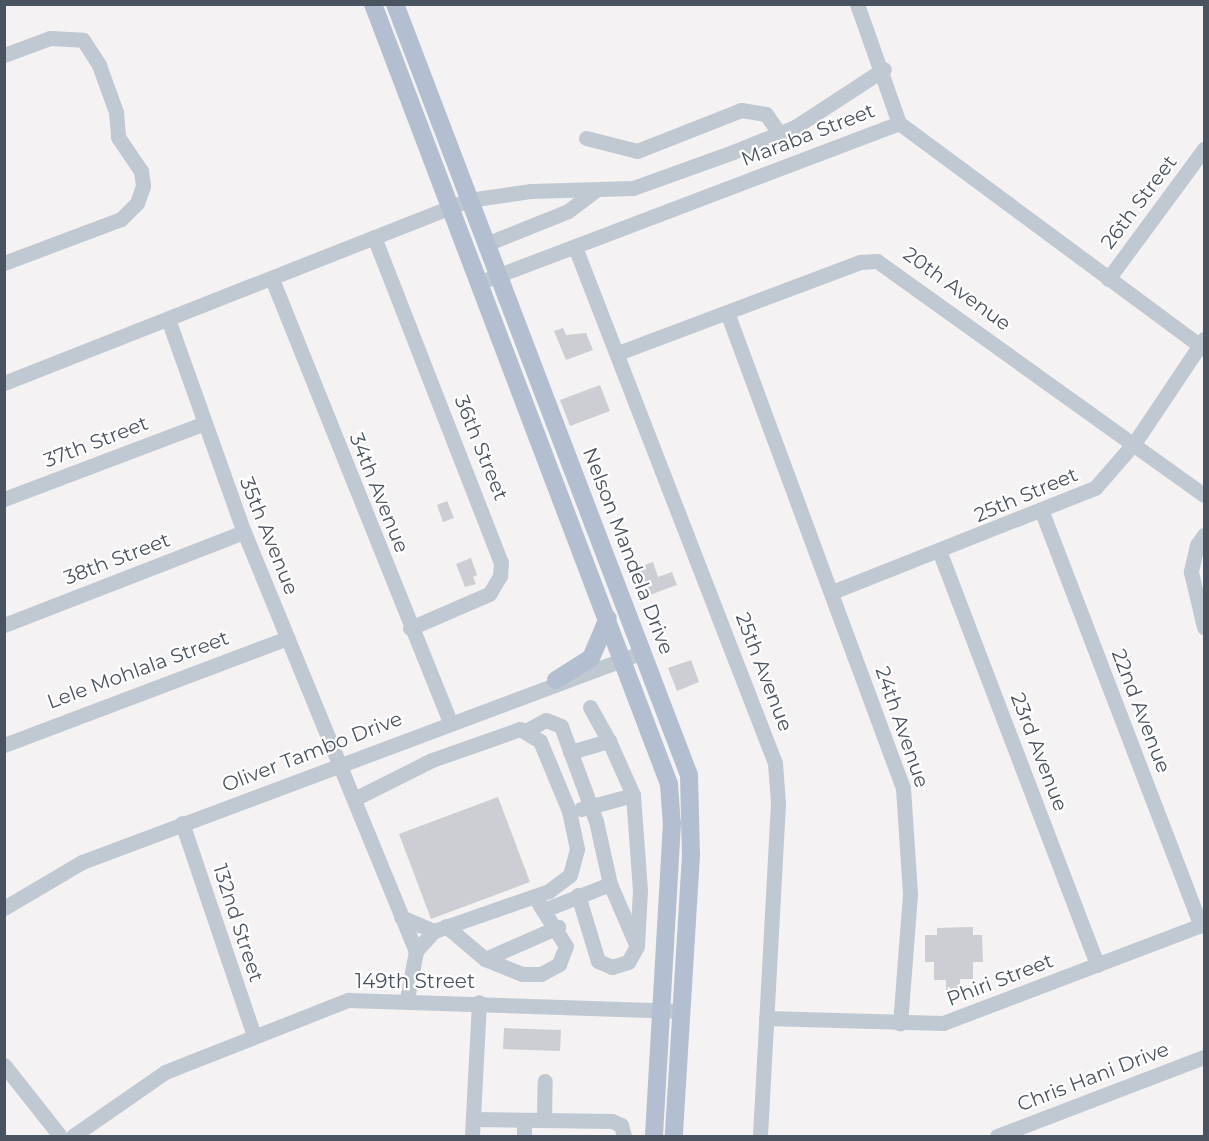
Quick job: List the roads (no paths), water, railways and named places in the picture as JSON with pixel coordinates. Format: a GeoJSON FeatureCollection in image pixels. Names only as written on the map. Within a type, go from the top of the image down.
{"type":"FeatureCollection","features":[{"type":"Feature","properties":{"kind":"main road"},"geometry":{"type":"LineString","coordinates":[[373,4],[663,764],[672,805],[654,1137]]}},
{"type":"Feature","properties":{"kind":"main road","name":"Nelson Mandela Drive"},"geometry":{"type":"LineString","coordinates":[[395,4],[684,757],[692,796],[674,1137]]}},
{"type":"Feature","properties":{"kind":"main road"},"geometry":{"type":"LineString","coordinates":[[556,680],[591,658],[608,618]]}},
{"type":"Feature","properties":{"kind":"street"},"geometry":{"type":"LineString","coordinates":[[857,4],[884,69],[899,123]]}},
{"type":"Feature","properties":{"kind":"street"},"geometry":{"type":"LineString","coordinates":[[4,55],[50,38],[83,40],[99,65],[116,112],[118,137],[141,171],[143,186],[137,203],[120,219],[4,263]]}},
{"type":"Feature","properties":{"kind":"street"},"geometry":{"type":"LineString","coordinates":[[4,383],[470,200],[531,191],[633,188],[779,133],[884,69]]}},
{"type":"Feature","properties":{"kind":"street"},"geometry":{"type":"LineString","coordinates":[[586,138],[637,151],[741,110],[766,114],[779,133]]}},
{"type":"Feature","properties":{"kind":"street","name":"Maraba Street"},"geometry":{"type":"LineString","coordinates":[[478,283],[576,248],[899,123],[1108,279],[1203,344]]}},
{"type":"Feature","properties":{"kind":"street","name":"26th Street"},"geometry":{"type":"LineString","coordinates":[[1108,279],[1204,149]]}},
{"type":"Feature","properties":{"kind":"street"},"geometry":{"type":"LineString","coordinates":[[486,243],[567,211],[596,190]]}},
{"type":"Feature","properties":{"kind":"street","name":"36th Street"},"geometry":{"type":"LineString","coordinates":[[374,237],[501,562],[500,576],[489,594],[410,628]]}},
{"type":"Feature","properties":{"kind":"street","name":"25th Avenue"},"geometry":{"type":"LineString","coordinates":[[576,248],[775,763],[778,802],[760,1137]]}},
{"type":"Feature","properties":{"kind":"street","name":"20th Avenue"},"geometry":{"type":"LineString","coordinates":[[618,353],[728,315],[860,262],[884,263],[1135,442],[1204,495]]}},
{"type":"Feature","properties":{"kind":"street","name":"34th Avenue"},"geometry":{"type":"LineString","coordinates":[[272,279],[410,628],[450,722]]}},
{"type":"Feature","properties":{"kind":"street","name":"24th Avenue"},"geometry":{"type":"LineString","coordinates":[[728,315],[832,592],[907,809],[910,894],[900,1024]]}},
{"type":"Feature","properties":{"kind":"street","name":"35th Avenue"},"geometry":{"type":"LineString","coordinates":[[168,319],[202,424],[354,799]]}},
{"type":"Feature","properties":{"kind":"street","name":"25th Street"},"geometry":{"type":"LineString","coordinates":[[832,592],[940,553],[1095,488],[1135,442],[1203,344]]}},
{"type":"Feature","properties":{"kind":"street","name":"37th Street"},"geometry":{"type":"LineString","coordinates":[[4,499],[202,424]]}},
{"type":"Feature","properties":{"kind":"street","name":"22nd Avenue"},"geometry":{"type":"LineString","coordinates":[[1042,512],[1203,925]]}},
{"type":"Feature","properties":{"kind":"street","name":"38th Street"},"geometry":{"type":"LineString","coordinates":[[4,625],[244,532]]}},
{"type":"Feature","properties":{"kind":"street"},"geometry":{"type":"LineString","coordinates":[[1204,535],[1197,545],[1191,572],[1204,627]]}},
{"type":"Feature","properties":{"kind":"street","name":"23rd Avenue"},"geometry":{"type":"LineString","coordinates":[[940,553],[1098,965]]}},
{"type":"Feature","properties":{"kind":"street","name":"Lele Mohlala Street"},"geometry":{"type":"LineString","coordinates":[[4,745],[287,638]]}},
{"type":"Feature","properties":{"kind":"street","name":"Oliver Tambo Drive"},"geometry":{"type":"LineString","coordinates":[[4,908],[65,870],[182,823],[556,680],[643,652]]}},
{"type":"Feature","properties":{"kind":"street"},"geometry":{"type":"LineString","coordinates":[[578,895],[598,961],[620,966],[634,956],[637,946],[640,849],[633,795],[609,741],[590,706]]}},
{"type":"Feature","properties":{"kind":"street"},"geometry":{"type":"LineString","coordinates":[[407,999],[416,951],[354,799],[442,756],[510,730],[527,730],[542,721],[555,721],[570,752],[590,807],[610,884],[637,946]]}},
{"type":"Feature","properties":{"kind":"street"},"geometry":{"type":"LineString","coordinates":[[416,951],[440,928],[532,897],[563,882],[576,863],[569,811],[544,748],[527,730]]}},
{"type":"Feature","properties":{"kind":"street"},"geometry":{"type":"LineString","coordinates":[[570,752],[609,741]]}},
{"type":"Feature","properties":{"kind":"street"},"geometry":{"type":"LineString","coordinates":[[569,811],[633,795]]}},
{"type":"Feature","properties":{"kind":"street","name":"132nd Street"},"geometry":{"type":"LineString","coordinates":[[182,823],[254,1036]]}},
{"type":"Feature","properties":{"kind":"street"},"geometry":{"type":"LineString","coordinates":[[544,910],[610,884]]}},
{"type":"Feature","properties":{"kind":"street"},"geometry":{"type":"LineString","coordinates":[[401,917],[440,928],[485,959],[522,974],[549,970],[565,954],[558,927],[532,897]]}},
{"type":"Feature","properties":{"kind":"street","name":"Phiri Street"},"geometry":{"type":"LineString","coordinates":[[766,1018],[900,1024],[956,1020],[1203,925]]}},
{"type":"Feature","properties":{"kind":"street"},"geometry":{"type":"LineString","coordinates":[[485,959],[558,927]]}},
{"type":"Feature","properties":{"kind":"street","name":"149th Street"},"geometry":{"type":"LineString","coordinates":[[71,1136],[156,1077],[348,1000],[407,999],[682,1011]]}},
{"type":"Feature","properties":{"kind":"street"},"geometry":{"type":"LineString","coordinates":[[472,1137],[479,1002]]}},
{"type":"Feature","properties":{"kind":"street","name":"Chris Hani Drive"},"geometry":{"type":"LineString","coordinates":[[997,1137],[1204,1057]]}},
{"type":"Feature","properties":{"kind":"street"},"geometry":{"type":"LineString","coordinates":[[4,1065],[71,1136]]}},
{"type":"Feature","properties":{"kind":"street"},"geometry":{"type":"LineString","coordinates":[[544,1120],[545,1081]]}},
{"type":"Feature","properties":{"kind":"street"},"geometry":{"type":"LineString","coordinates":[[473,1119],[618,1123],[624,1137]]}},
{"type":"Feature","properties":{"kind":"street"},"geometry":{"type":"LineString","coordinates":[[524,1120],[524,1137]]}}]}
